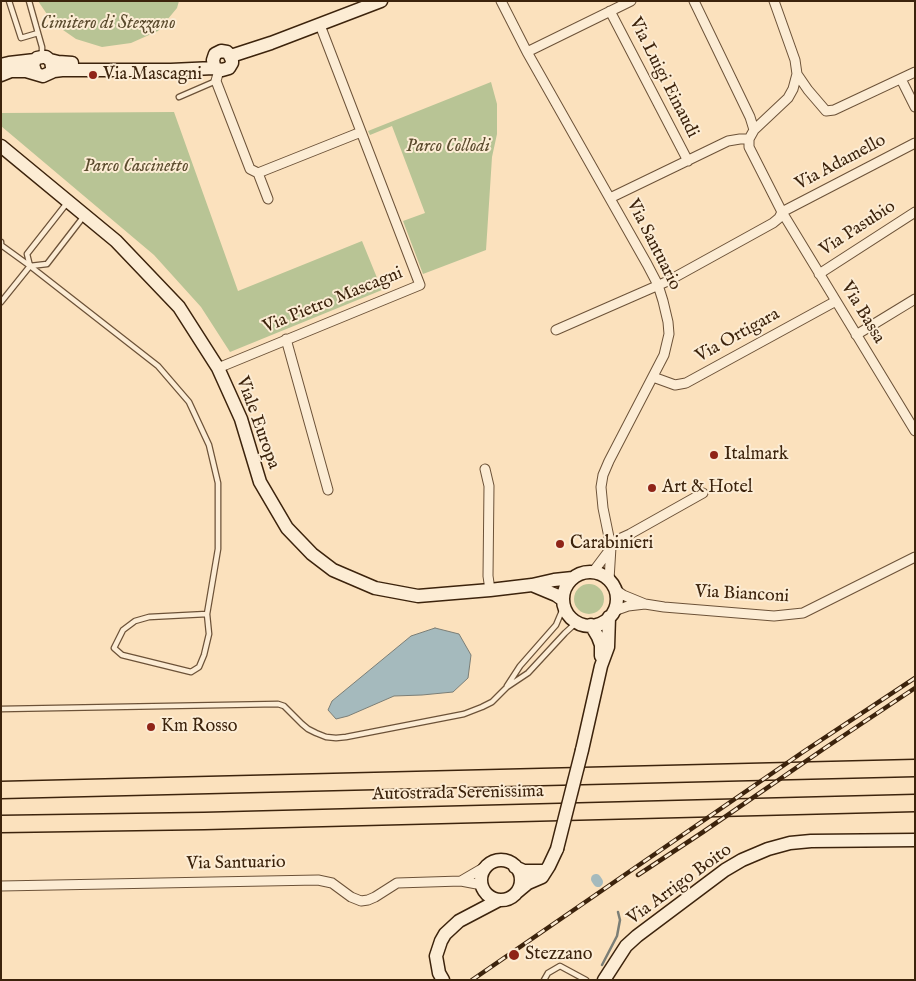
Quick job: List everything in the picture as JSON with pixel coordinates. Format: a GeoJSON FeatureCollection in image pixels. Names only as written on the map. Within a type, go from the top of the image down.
{"type":"FeatureCollection","features":[{"type":"Feature","properties":{"kind":"highway","name":"Autostrada Serenissima"},"geometry":{"type":"LineString","coordinates":[[1,790],[915,768]]}},
{"type":"Feature","properties":{"kind":"highway","name":"Autostrada Serenissima"},"geometry":{"type":"LineString","coordinates":[[1,824],[915,803]]}},
{"type":"Feature","properties":{"kind":"street"},"geometry":{"type":"LineString","coordinates":[[268,199],[258,173],[250,169],[234,127],[217,71],[215,54],[220,51],[227,52],[231,56],[271,43],[381,1]]}},
{"type":"Feature","properties":{"kind":"street","name":"Via Santuario"},"geometry":{"type":"LineString","coordinates":[[442,980],[436,956],[440,942],[450,928],[459,921],[499,900],[510,897],[524,886],[542,877],[557,849],[601,666],[608,647],[611,614],[616,604],[616,596],[612,585],[611,545],[603,508],[603,475],[664,355],[669,334],[658,285],[527,52],[501,1]]}},
{"type":"Feature","properties":{"kind":"street"},"geometry":{"type":"LineString","coordinates":[[527,52],[631,1]]}},
{"type":"Feature","properties":{"kind":"street"},"geometry":{"type":"LineString","coordinates":[[694,1],[750,117],[754,130]]}},
{"type":"Feature","properties":{"kind":"street"},"geometry":{"type":"LineString","coordinates":[[610,198],[728,141],[740,138],[749,140],[754,130],[788,98],[793,89],[797,74],[795,60],[774,1]]}},
{"type":"Feature","properties":{"kind":"street","name":"Via Luigi Einaudi"},"geometry":{"type":"LineString","coordinates":[[610,11],[688,161]]}},
{"type":"Feature","properties":{"kind":"street","name":"Via Pietro Mascagni"},"geometry":{"type":"LineString","coordinates":[[218,368],[420,285],[320,25]]}},
{"type":"Feature","properties":{"kind":"street"},"geometry":{"type":"LineString","coordinates":[[1,65],[42,59],[62,63],[178,63],[201,61],[217,71]]}},
{"type":"Feature","properties":{"kind":"street"},"geometry":{"type":"LineString","coordinates":[[42,59],[33,65],[33,68],[43,74]]}},
{"type":"Feature","properties":{"kind":"street"},"geometry":{"type":"LineString","coordinates":[[42,59],[52,67],[43,74]]}},
{"type":"Feature","properties":{"kind":"street"},"geometry":{"type":"LineString","coordinates":[[1,75],[19,70],[43,74],[62,70],[217,71]]}},
{"type":"Feature","properties":{"kind":"street"},"geometry":{"type":"LineString","coordinates":[[797,74],[826,111],[834,110],[915,72]]}},
{"type":"Feature","properties":{"kind":"street"},"geometry":{"type":"LineString","coordinates":[[901,79],[915,107]]}},
{"type":"Feature","properties":{"kind":"street"},"geometry":{"type":"LineString","coordinates":[[258,173],[361,132]]}},
{"type":"Feature","properties":{"kind":"street","name":"Via Bassa"},"geometry":{"type":"LineString","coordinates":[[749,140],[751,154],[782,212],[915,431]]}},
{"type":"Feature","properties":{"kind":"street","name":"Via Adamello"},"geometry":{"type":"LineString","coordinates":[[556,330],[658,285],[773,223],[782,212],[915,143]]}},
{"type":"Feature","properties":{"kind":"street","name":"Viale Europa"},"geometry":{"type":"LineString","coordinates":[[1,146],[116,241],[179,307],[218,368],[241,419],[260,482],[287,528],[312,554],[333,570],[375,588],[418,596],[490,590],[573,578]]}},
{"type":"Feature","properties":{"kind":"street","name":"Via Pasubio"},"geometry":{"type":"LineString","coordinates":[[819,274],[915,212]]}},
{"type":"Feature","properties":{"kind":"street"},"geometry":{"type":"LineString","coordinates":[[859,339],[915,299]]}},
{"type":"Feature","properties":{"kind":"street","name":"Via Ortigara"},"geometry":{"type":"LineString","coordinates":[[653,377],[675,385],[686,383],[836,301]]}},
{"type":"Feature","properties":{"kind":"street"},"geometry":{"type":"LineString","coordinates":[[286,340],[328,490]]}},
{"type":"Feature","properties":{"kind":"street"},"geometry":{"type":"LineString","coordinates":[[485,469],[489,486],[488,576],[490,590]]}},
{"type":"Feature","properties":{"kind":"street"},"geometry":{"type":"LineString","coordinates":[[593,572],[611,545],[703,493]]}},
{"type":"Feature","properties":{"kind":"street","name":"Via Bianconi"},"geometry":{"type":"LineString","coordinates":[[611,614],[628,606],[645,604],[774,616],[803,613],[915,557]]}},
{"type":"Feature","properties":{"kind":"street"},"geometry":{"type":"LineString","coordinates":[[611,614],[604,622],[584,625],[577,622],[572,618],[564,603],[564,592],[567,584],[573,578],[586,572],[602,575],[612,585]]}},
{"type":"Feature","properties":{"kind":"street","name":"Viale Europa"},"geometry":{"type":"LineString","coordinates":[[532,585],[556,595],[564,603]]}},
{"type":"Feature","properties":{"kind":"street","name":"Via Bianconi"},"geometry":{"type":"LineString","coordinates":[[612,585],[623,595],[645,604]]}},
{"type":"Feature","properties":{"kind":"street","name":"Via Santuario"},"geometry":{"type":"LineString","coordinates":[[591,625],[601,646],[601,666]]}},
{"type":"Feature","properties":{"kind":"street","name":"Via Arrigo Boito"},"geometry":{"type":"LineString","coordinates":[[604,980],[626,946],[725,870],[742,860],[768,849],[790,843],[915,840]]}},
{"type":"Feature","properties":{"kind":"street","name":"Via Santuario"},"geometry":{"type":"LineString","coordinates":[[461,881],[500,860],[524,871],[545,871]]}},
{"type":"Feature","properties":{"kind":"street"},"geometry":{"type":"LineString","coordinates":[[515,867],[520,877],[515,893]]}},
{"type":"Feature","properties":{"kind":"street","name":"Via Santuario"},"geometry":{"type":"LineString","coordinates":[[471,915],[483,888],[481,879],[485,868]]}},
{"type":"Feature","properties":{"kind":"street","name":"Via Santuario"},"geometry":{"type":"LineString","coordinates":[[1,886],[318,880],[332,882],[350,897],[361,901],[375,897],[397,882],[461,881],[483,888],[493,898],[499,900]]}},
{"type":"Feature","properties":{"kind":"lane"},"geometry":{"type":"LineString","coordinates":[[9,1],[21,38],[38,33]]}},
{"type":"Feature","properties":{"kind":"lane"},"geometry":{"type":"LineString","coordinates":[[28,1],[42,47],[42,59]]}},
{"type":"Feature","properties":{"kind":"lane"},"geometry":{"type":"LineString","coordinates":[[179,97],[217,71]]}},
{"type":"Feature","properties":{"kind":"lane"},"geometry":{"type":"LineString","coordinates":[[30,266],[27,254],[68,202]]}},
{"type":"Feature","properties":{"kind":"lane"},"geometry":{"type":"LineString","coordinates":[[1,302],[30,266],[46,264],[85,216]]}},
{"type":"Feature","properties":{"kind":"lane"},"geometry":{"type":"LineString","coordinates":[[1,242],[158,366],[189,402],[209,446],[218,483],[218,549],[207,614],[209,634],[200,667],[190,672],[122,655],[114,648],[124,630],[135,620],[149,617],[207,614]]}},
{"type":"Feature","properties":{"kind":"lane"},"geometry":{"type":"LineString","coordinates":[[507,688],[520,666],[556,625],[564,603]]}},
{"type":"Feature","properties":{"kind":"lane"},"geometry":{"type":"LineString","coordinates":[[1,709],[278,704],[290,711],[308,729],[326,737],[355,736],[472,712],[492,702],[528,673],[577,622]]}},
{"type":"Feature","properties":{"kind":"lane"},"geometry":{"type":"LineString","coordinates":[[544,980],[548,973],[560,966],[586,980]]}},
{"type":"Feature","properties":{"kind":"green space","name":"Cimitero di Stezzano"},"geometry":{"type":"Polygon","coordinates":[[[38,1],[179,1],[177,8],[158,31],[131,43],[102,47],[76,39],[53,23],[38,1]]]}},
{"type":"Feature","properties":{"kind":"green space","name":"Parco Collodi"},"geometry":{"type":"Polygon","coordinates":[[[491,82],[497,104],[497,134],[492,157],[486,250],[423,274],[403,221],[425,213],[392,126],[370,135],[368,131],[491,82]]]}},
{"type":"Feature","properties":{"kind":"green space","name":"Parco Cascinetto"},"geometry":{"type":"Polygon","coordinates":[[[174,112],[238,291],[362,241],[382,290],[230,352],[201,307],[154,255],[1,126],[1,113],[174,112]]]}},
{"type":"Feature","properties":{"kind":"green space"},"geometry":{"type":"Polygon","coordinates":[[[589,584],[595,585],[603,593],[603,605],[595,613],[589,614],[583,613],[575,605],[574,599],[575,593],[583,585],[589,584]]]}},
{"type":"Feature","properties":{"kind":"shaded area"},"geometry":{"type":"Polygon","coordinates":[[[435,628],[459,634],[471,655],[468,678],[453,692],[394,696],[348,716],[336,719],[328,710],[332,701],[411,636],[435,628]]]}},
{"type":"Feature","properties":{"kind":"waterway"},"geometry":{"type":"LineString","coordinates":[[602,965],[617,936],[620,920],[618,912]]}},
{"type":"Feature","properties":{"kind":"railway"},"geometry":{"type":"LineString","coordinates":[[472,980],[803,752],[915,678]]}},
{"type":"Feature","properties":{"kind":"railway"},"geometry":{"type":"LineString","coordinates":[[638,875],[915,688]]}},
{"type":"Feature","properties":{"kind":"place","name":"Via Mascagni"},"geometry":{"type":"Point","coordinates":[93,75]}},
{"type":"Feature","properties":{"kind":"place","name":"Italmark"},"geometry":{"type":"Point","coordinates":[714,455]}},
{"type":"Feature","properties":{"kind":"place","name":"Art & Hotel"},"geometry":{"type":"Point","coordinates":[652,488]}},
{"type":"Feature","properties":{"kind":"place","name":"Carabinieri"},"geometry":{"type":"Point","coordinates":[560,544]}},
{"type":"Feature","properties":{"kind":"place","name":"Km Rosso"},"geometry":{"type":"Point","coordinates":[151,727]}},
{"type":"Feature","properties":{"kind":"place","name":"Stezzano"},"geometry":{"type":"Point","coordinates":[514,955]}}]}
